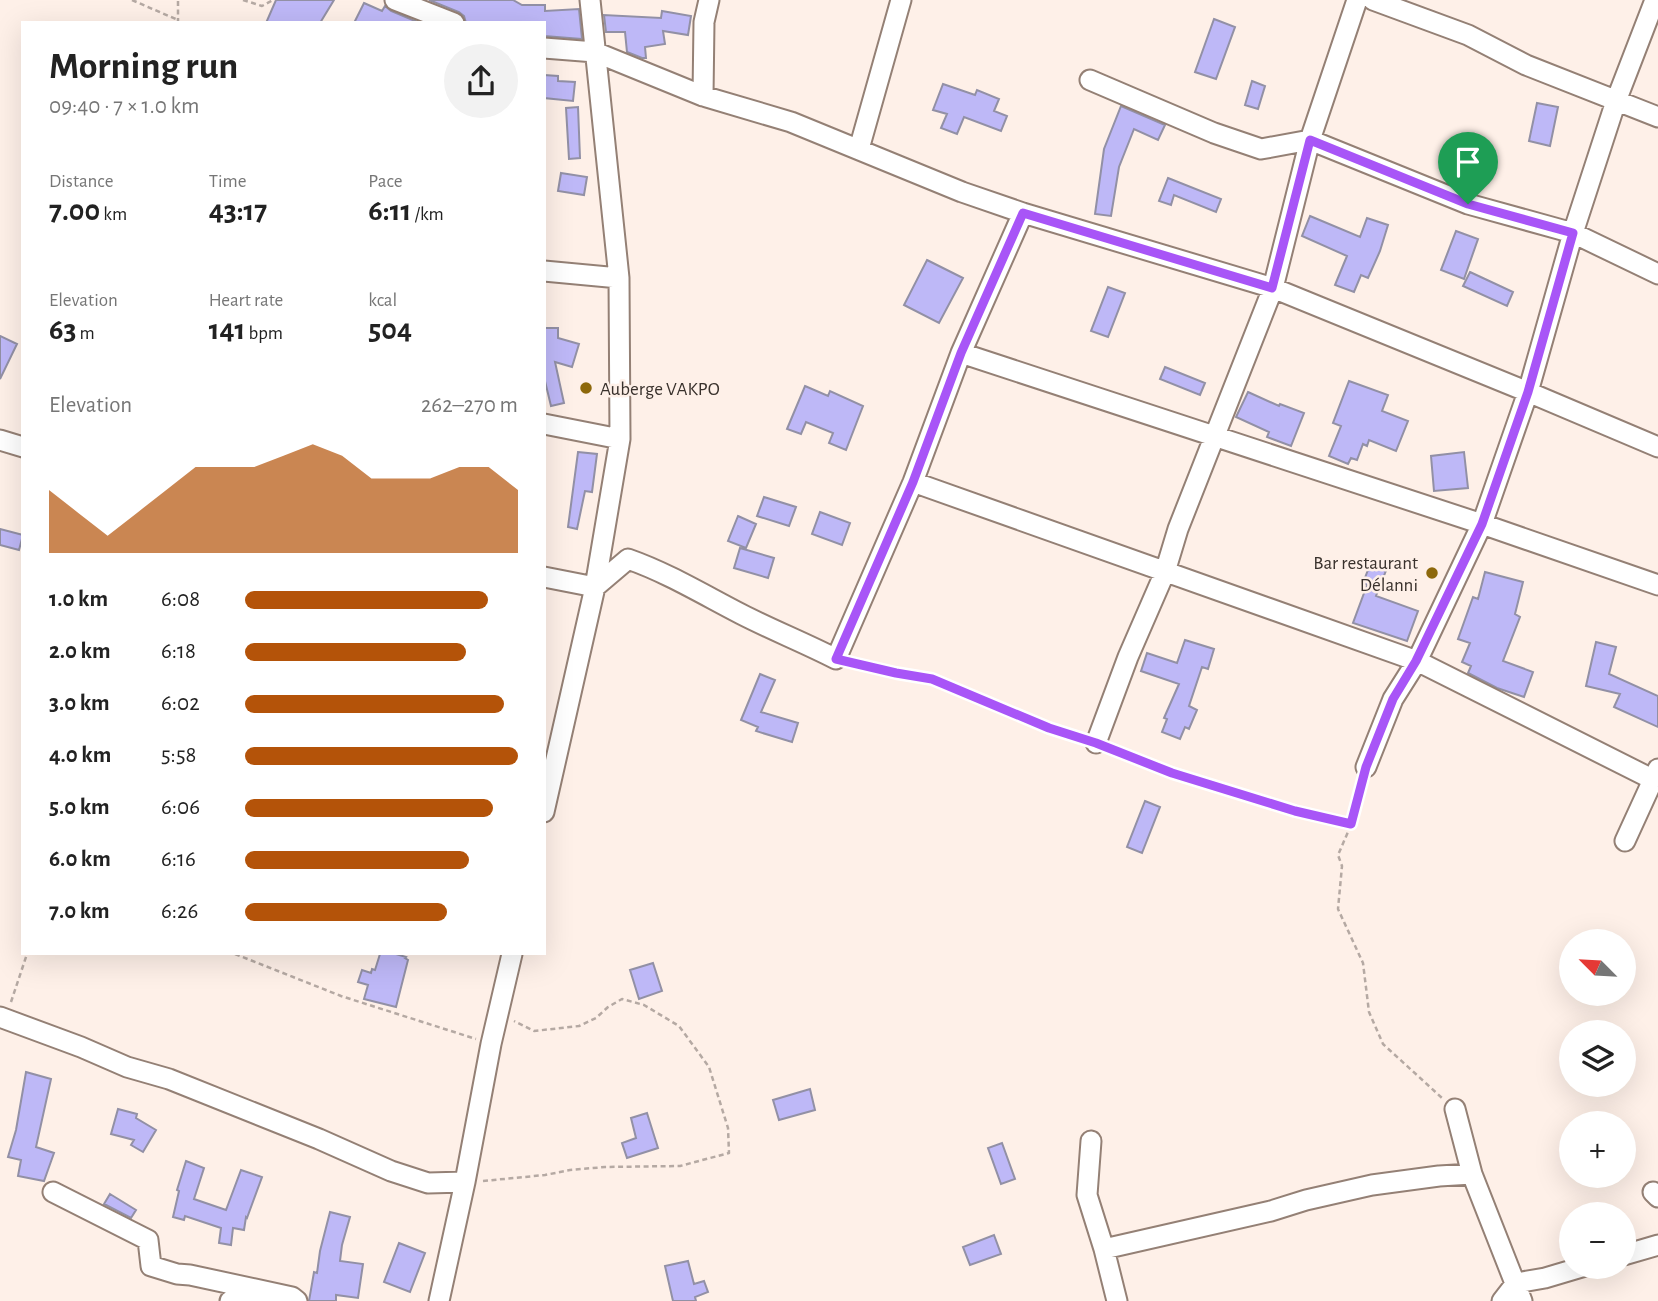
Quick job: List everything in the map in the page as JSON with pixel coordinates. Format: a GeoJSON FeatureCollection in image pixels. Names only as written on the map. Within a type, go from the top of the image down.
{"type":"FeatureCollection","features":[{"type":"Feature","properties":{"kind":"street"},"geometry":{"type":"LineString","coordinates":[[395,0],[449,21]]}},
{"type":"Feature","properties":{"kind":"street"},"geometry":{"type":"LineString","coordinates":[[546,803],[596,587],[620,439],[619,278],[590,0]]}},
{"type":"Feature","properties":{"kind":"street"},"geometry":{"type":"LineString","coordinates":[[704,96],[704,22],[709,0]]}},
{"type":"Feature","properties":{"kind":"street"},"geometry":{"type":"LineString","coordinates":[[859,149],[901,0]]}},
{"type":"Feature","properties":{"kind":"street"},"geometry":{"type":"LineString","coordinates":[[1096,743],[1128,657],[1165,572],[1178,529],[1272,288],[1310,140],[1357,0]]}},
{"type":"Feature","properties":{"kind":"street"},"geometry":{"type":"LineString","coordinates":[[1373,0],[1468,35],[1526,65],[1658,117]]}},
{"type":"Feature","properties":{"kind":"street"},"geometry":{"type":"LineString","coordinates":[[1366,767],[1393,699],[1416,661],[1482,524],[1528,392],[1573,233],[1616,100],[1655,0]]}},
{"type":"Feature","properties":{"kind":"street"},"geometry":{"type":"LineString","coordinates":[[546,48],[595,52],[704,96],[791,122],[962,192],[1272,288],[1658,447]]}},
{"type":"Feature","properties":{"kind":"street"},"geometry":{"type":"LineString","coordinates":[[1090,80],[1214,133],[1261,149],[1310,140],[1468,204],[1573,233],[1658,274]]}},
{"type":"Feature","properties":{"kind":"street"},"geometry":{"type":"LineString","coordinates":[[596,587],[628,559],[836,659],[913,482],[961,353],[1023,213]]}},
{"type":"Feature","properties":{"kind":"street"},"geometry":{"type":"LineString","coordinates":[[546,271],[619,278]]}},
{"type":"Feature","properties":{"kind":"street"},"geometry":{"type":"LineString","coordinates":[[961,353],[1482,524],[1658,585]]}},
{"type":"Feature","properties":{"kind":"street"},"geometry":{"type":"LineString","coordinates":[[546,424],[620,439]]}},
{"type":"Feature","properties":{"kind":"street"},"geometry":{"type":"LineString","coordinates":[[0,440],[21,446]]}},
{"type":"Feature","properties":{"kind":"street"},"geometry":{"type":"LineString","coordinates":[[913,482],[1416,661],[1655,773],[1625,841]]}},
{"type":"Feature","properties":{"kind":"street"},"geometry":{"type":"LineString","coordinates":[[546,577],[596,587]]}},
{"type":"Feature","properties":{"kind":"street"},"geometry":{"type":"LineString","coordinates":[[439,1301],[512,955]]}},
{"type":"Feature","properties":{"kind":"street"},"geometry":{"type":"LineString","coordinates":[[2,1017],[127,1067],[181,1084],[391,1171],[428,1183],[465,1182]]}},
{"type":"Feature","properties":{"kind":"street"},"geometry":{"type":"LineString","coordinates":[[1455,1109],[1472,1174],[1519,1292]]}},
{"type":"Feature","properties":{"kind":"street"},"geometry":{"type":"LineString","coordinates":[[1091,1141],[1087,1195],[1117,1301]]}},
{"type":"Feature","properties":{"kind":"street"},"geometry":{"type":"LineString","coordinates":[[1104,1249],[1373,1185],[1472,1174]]}},
{"type":"Feature","properties":{"kind":"street"},"geometry":{"type":"LineString","coordinates":[[54,1192],[148,1240],[152,1266],[177,1274],[295,1299]]}},
{"type":"Feature","properties":{"kind":"street"},"geometry":{"type":"LineString","coordinates":[[1636,1251],[1658,1245]]}},
{"type":"Feature","properties":{"kind":"street"},"geometry":{"type":"LineString","coordinates":[[1502,1301],[1545,1278],[1559,1274]]}},
{"type":"Feature","properties":{"kind":"street"},"geometry":{"type":"LineString","coordinates":[[230,1301],[295,1299]]}},
{"type":"Feature","properties":{"kind":"path"},"geometry":{"type":"LineString","coordinates":[[132,0],[176,21]]}},
{"type":"Feature","properties":{"kind":"path"},"geometry":{"type":"LineString","coordinates":[[178,0],[178,21]]}},
{"type":"Feature","properties":{"kind":"path"},"geometry":{"type":"LineString","coordinates":[[243,0],[262,6],[273,0]]}},
{"type":"Feature","properties":{"kind":"path"},"geometry":{"type":"LineString","coordinates":[[836,659],[932,679],[1049,728],[1172,773],[1295,811],[1351,824]]}},
{"type":"Feature","properties":{"kind":"path"},"geometry":{"type":"LineString","coordinates":[[1366,767],[1351,824],[1338,855],[1342,866],[1338,909],[1363,963],[1369,1012],[1383,1044],[1455,1109]]}},
{"type":"Feature","properties":{"kind":"path"},"geometry":{"type":"LineString","coordinates":[[2,1017],[15,993],[27,955]]}},
{"type":"Feature","properties":{"kind":"path"},"geometry":{"type":"LineString","coordinates":[[238,955],[341,996],[491,1044]]}},
{"type":"Feature","properties":{"kind":"path"},"geometry":{"type":"LineString","coordinates":[[465,1182],[515,1179],[605,1167],[680,1166],[729,1153],[728,1128],[709,1067],[679,1027],[672,1022],[644,1005],[622,999],[608,1006],[596,1018],[579,1026],[534,1031],[499,1012]]}},
{"type":"Feature","properties":{"kind":"building"},"geometry":{"type":"Polygon","coordinates":[[[276,0],[334,0],[321,21],[267,21],[276,0]]]}},
{"type":"Feature","properties":{"kind":"building"},"geometry":{"type":"Polygon","coordinates":[[[429,0],[513,0],[522,5],[545,5],[545,11],[579,9],[582,39],[546,36],[546,21],[465,21],[459,12],[429,0]]]}},
{"type":"Feature","properties":{"kind":"building"},"geometry":{"type":"Polygon","coordinates":[[[364,3],[382,11],[385,6],[415,21],[355,21],[364,3]]]}},
{"type":"Feature","properties":{"kind":"building"},"geometry":{"type":"Polygon","coordinates":[[[662,11],[691,16],[688,35],[663,31],[665,44],[645,47],[646,58],[627,52],[625,32],[606,32],[604,15],[661,18],[662,11]]]}},
{"type":"Feature","properties":{"kind":"building"},"geometry":{"type":"Polygon","coordinates":[[[1214,19],[1235,27],[1216,79],[1195,72],[1214,19]]]}},
{"type":"Feature","properties":{"kind":"building"},"geometry":{"type":"Polygon","coordinates":[[[546,75],[558,76],[558,81],[575,82],[573,101],[546,98],[546,75]]]}},
{"type":"Feature","properties":{"kind":"building"},"geometry":{"type":"Polygon","coordinates":[[[1252,81],[1265,86],[1258,109],[1245,105],[1252,81]]]}},
{"type":"Feature","properties":{"kind":"building"},"geometry":{"type":"Polygon","coordinates":[[[943,84],[975,95],[977,90],[999,99],[994,111],[1007,116],[1001,131],[964,117],[957,134],[941,128],[947,114],[933,110],[943,84]]]}},
{"type":"Feature","properties":{"kind":"building"},"geometry":{"type":"Polygon","coordinates":[[[1537,103],[1558,107],[1550,146],[1529,141],[1537,103]]]}},
{"type":"Feature","properties":{"kind":"building"},"geometry":{"type":"Polygon","coordinates":[[[1121,106],[1165,125],[1158,140],[1134,129],[1119,167],[1111,216],[1095,214],[1104,149],[1121,106]]]}},
{"type":"Feature","properties":{"kind":"building"},"geometry":{"type":"Polygon","coordinates":[[[578,107],[580,158],[569,159],[566,108],[578,107]]]}},
{"type":"Feature","properties":{"kind":"building"},"geometry":{"type":"Polygon","coordinates":[[[561,173],[587,177],[584,195],[558,191],[561,173]]]}},
{"type":"Feature","properties":{"kind":"building"},"geometry":{"type":"Polygon","coordinates":[[[1168,178],[1221,199],[1216,212],[1174,195],[1171,205],[1159,201],[1168,178]]]}},
{"type":"Feature","properties":{"kind":"building"},"geometry":{"type":"Polygon","coordinates":[[[1310,216],[1360,237],[1367,218],[1388,225],[1368,278],[1361,275],[1354,292],[1335,285],[1347,256],[1302,236],[1310,216]]]}},
{"type":"Feature","properties":{"kind":"building"},"geometry":{"type":"Polygon","coordinates":[[[1456,231],[1478,239],[1464,279],[1441,270],[1456,231]]]}},
{"type":"Feature","properties":{"kind":"building"},"geometry":{"type":"Polygon","coordinates":[[[927,260],[963,278],[939,323],[904,305],[927,260]]]}},
{"type":"Feature","properties":{"kind":"building"},"geometry":{"type":"Polygon","coordinates":[[[1470,272],[1513,292],[1507,306],[1463,286],[1470,272]]]}},
{"type":"Feature","properties":{"kind":"building"},"geometry":{"type":"Polygon","coordinates":[[[1108,287],[1125,293],[1108,337],[1091,331],[1108,287]]]}},
{"type":"Feature","properties":{"kind":"building"},"geometry":{"type":"Polygon","coordinates":[[[546,328],[558,328],[558,338],[579,344],[572,367],[555,362],[564,403],[551,406],[546,385],[546,328]]]}},
{"type":"Feature","properties":{"kind":"building"},"geometry":{"type":"Polygon","coordinates":[[[0,336],[17,344],[0,379],[0,336]]]}},
{"type":"Feature","properties":{"kind":"building"},"geometry":{"type":"Polygon","coordinates":[[[1165,367],[1205,383],[1200,395],[1160,379],[1165,367]]]}},
{"type":"Feature","properties":{"kind":"building"},"geometry":{"type":"Polygon","coordinates":[[[1349,381],[1388,395],[1382,411],[1408,421],[1396,451],[1369,440],[1367,446],[1363,444],[1357,460],[1351,458],[1348,464],[1329,456],[1341,426],[1333,423],[1349,381]]]}},
{"type":"Feature","properties":{"kind":"building"},"geometry":{"type":"Polygon","coordinates":[[[805,386],[828,396],[830,391],[863,406],[846,450],[829,443],[833,433],[806,422],[801,434],[787,429],[805,386]]]}},
{"type":"Feature","properties":{"kind":"building"},"geometry":{"type":"Polygon","coordinates":[[[1248,392],[1279,406],[1280,404],[1304,413],[1291,446],[1267,437],[1269,432],[1236,417],[1248,392]]]}},
{"type":"Feature","properties":{"kind":"building"},"geometry":{"type":"Polygon","coordinates":[[[578,452],[597,454],[592,492],[585,491],[577,529],[568,527],[578,452]]]}},
{"type":"Feature","properties":{"kind":"building"},"geometry":{"type":"Polygon","coordinates":[[[1464,452],[1468,488],[1434,491],[1431,456],[1464,452]]]}},
{"type":"Feature","properties":{"kind":"building"},"geometry":{"type":"Polygon","coordinates":[[[764,497],[796,507],[789,526],[757,516],[764,497]]]}},
{"type":"Feature","properties":{"kind":"building"},"geometry":{"type":"Polygon","coordinates":[[[820,512],[850,523],[842,545],[812,534],[820,512]]]}},
{"type":"Feature","properties":{"kind":"building"},"geometry":{"type":"Polygon","coordinates":[[[738,516],[756,524],[746,548],[728,541],[738,516]]]}},
{"type":"Feature","properties":{"kind":"building"},"geometry":{"type":"Polygon","coordinates":[[[0,529],[21,534],[19,550],[0,545],[0,529]]]}},
{"type":"Feature","properties":{"kind":"building"},"geometry":{"type":"Polygon","coordinates":[[[740,548],[774,558],[768,578],[734,568],[740,548]]]}},
{"type":"Feature","properties":{"kind":"building"},"geometry":{"type":"Polygon","coordinates":[[[1371,562],[1387,568],[1376,596],[1418,611],[1407,641],[1353,623],[1367,585],[1363,583],[1371,562]]]}},
{"type":"Feature","properties":{"kind":"building"},"geometry":{"type":"Polygon","coordinates":[[[1485,572],[1523,582],[1515,614],[1520,617],[1503,661],[1533,672],[1524,697],[1497,688],[1468,673],[1471,666],[1462,662],[1470,643],[1458,639],[1473,597],[1478,599],[1485,572]]]}},
{"type":"Feature","properties":{"kind":"building"},"geometry":{"type":"Polygon","coordinates":[[[1185,640],[1214,649],[1208,669],[1202,667],[1189,706],[1197,710],[1189,729],[1185,727],[1180,739],[1162,732],[1167,719],[1164,718],[1179,684],[1141,671],[1147,653],[1177,663],[1185,640]]]}},
{"type":"Feature","properties":{"kind":"building"},"geometry":{"type":"Polygon","coordinates":[[[1596,642],[1616,647],[1609,674],[1658,696],[1658,727],[1614,707],[1620,694],[1586,686],[1596,642]]]}},
{"type":"Feature","properties":{"kind":"building"},"geometry":{"type":"Polygon","coordinates":[[[760,674],[775,680],[761,712],[798,723],[792,742],[756,731],[758,727],[741,720],[760,674]]]}},
{"type":"Feature","properties":{"kind":"building"},"geometry":{"type":"Polygon","coordinates":[[[1145,801],[1160,807],[1142,853],[1127,847],[1145,801]]]}},
{"type":"Feature","properties":{"kind":"building"},"geometry":{"type":"Polygon","coordinates":[[[380,955],[399,955],[408,960],[396,1007],[364,999],[368,985],[358,982],[362,970],[371,973],[372,969],[375,970],[380,955]]]}},
{"type":"Feature","properties":{"kind":"building"},"geometry":{"type":"Polygon","coordinates":[[[653,963],[662,991],[639,999],[630,970],[653,963]]]}},
{"type":"Feature","properties":{"kind":"building"},"geometry":{"type":"Polygon","coordinates":[[[26,1072],[51,1079],[36,1147],[54,1153],[44,1181],[18,1176],[21,1160],[8,1157],[16,1130],[26,1072]]]}},
{"type":"Feature","properties":{"kind":"building"},"geometry":{"type":"Polygon","coordinates":[[[810,1089],[815,1110],[779,1120],[773,1100],[810,1089]]]}},
{"type":"Feature","properties":{"kind":"building"},"geometry":{"type":"Polygon","coordinates":[[[118,1109],[137,1114],[136,1118],[156,1130],[143,1152],[131,1145],[134,1140],[111,1134],[118,1109]]]}},
{"type":"Feature","properties":{"kind":"building"},"geometry":{"type":"Polygon","coordinates":[[[647,1113],[658,1148],[627,1158],[622,1143],[636,1138],[631,1118],[647,1113]]]}},
{"type":"Feature","properties":{"kind":"building"},"geometry":{"type":"Polygon","coordinates":[[[1002,1143],[1015,1179],[1001,1184],[988,1148],[1002,1143]]]}},
{"type":"Feature","properties":{"kind":"building"},"geometry":{"type":"Polygon","coordinates":[[[186,1161],[204,1168],[194,1199],[226,1210],[241,1170],[262,1177],[246,1217],[244,1230],[233,1228],[231,1245],[219,1243],[221,1228],[185,1216],[184,1220],[173,1217],[179,1191],[177,1190],[186,1161]]]}},
{"type":"Feature","properties":{"kind":"building"},"geometry":{"type":"Polygon","coordinates":[[[110,1194],[136,1210],[131,1218],[104,1204],[110,1194]]]}},
{"type":"Feature","properties":{"kind":"building"},"geometry":{"type":"Polygon","coordinates":[[[330,1212],[350,1217],[340,1261],[363,1264],[358,1298],[336,1295],[336,1301],[309,1301],[314,1272],[317,1273],[330,1212]]]}},
{"type":"Feature","properties":{"kind":"building"},"geometry":{"type":"Polygon","coordinates":[[[994,1235],[1001,1254],[970,1265],[963,1247],[994,1235]]]}},
{"type":"Feature","properties":{"kind":"building"},"geometry":{"type":"Polygon","coordinates":[[[399,1243],[425,1253],[410,1292],[384,1282],[399,1243]]]}},
{"type":"Feature","properties":{"kind":"building"},"geometry":{"type":"Polygon","coordinates":[[[688,1261],[694,1284],[704,1281],[708,1292],[695,1297],[696,1301],[673,1301],[665,1266],[688,1261]]]}},
{"type":"Feature","properties":{"kind":"place","name":"Auberge VAKPO"},"geometry":{"type":"Point","coordinates":[586,388]}},
{"type":"Feature","properties":{"kind":"place","name":"Bar restaurant Délanni"},"geometry":{"type":"Point","coordinates":[1432,573]}},
{"type":"Feature","properties":{"kind":"route"},"geometry":{"type":"LineString","coordinates":[[1310,140],[1468,204],[1573,233],[1528,392],[1482,524],[1416,661],[1393,699],[1366,767],[1351,824],[1295,811],[1172,773],[1049,728],[932,679],[836,659],[913,482],[961,353],[1023,213],[1272,288],[1310,140]]}}]}
